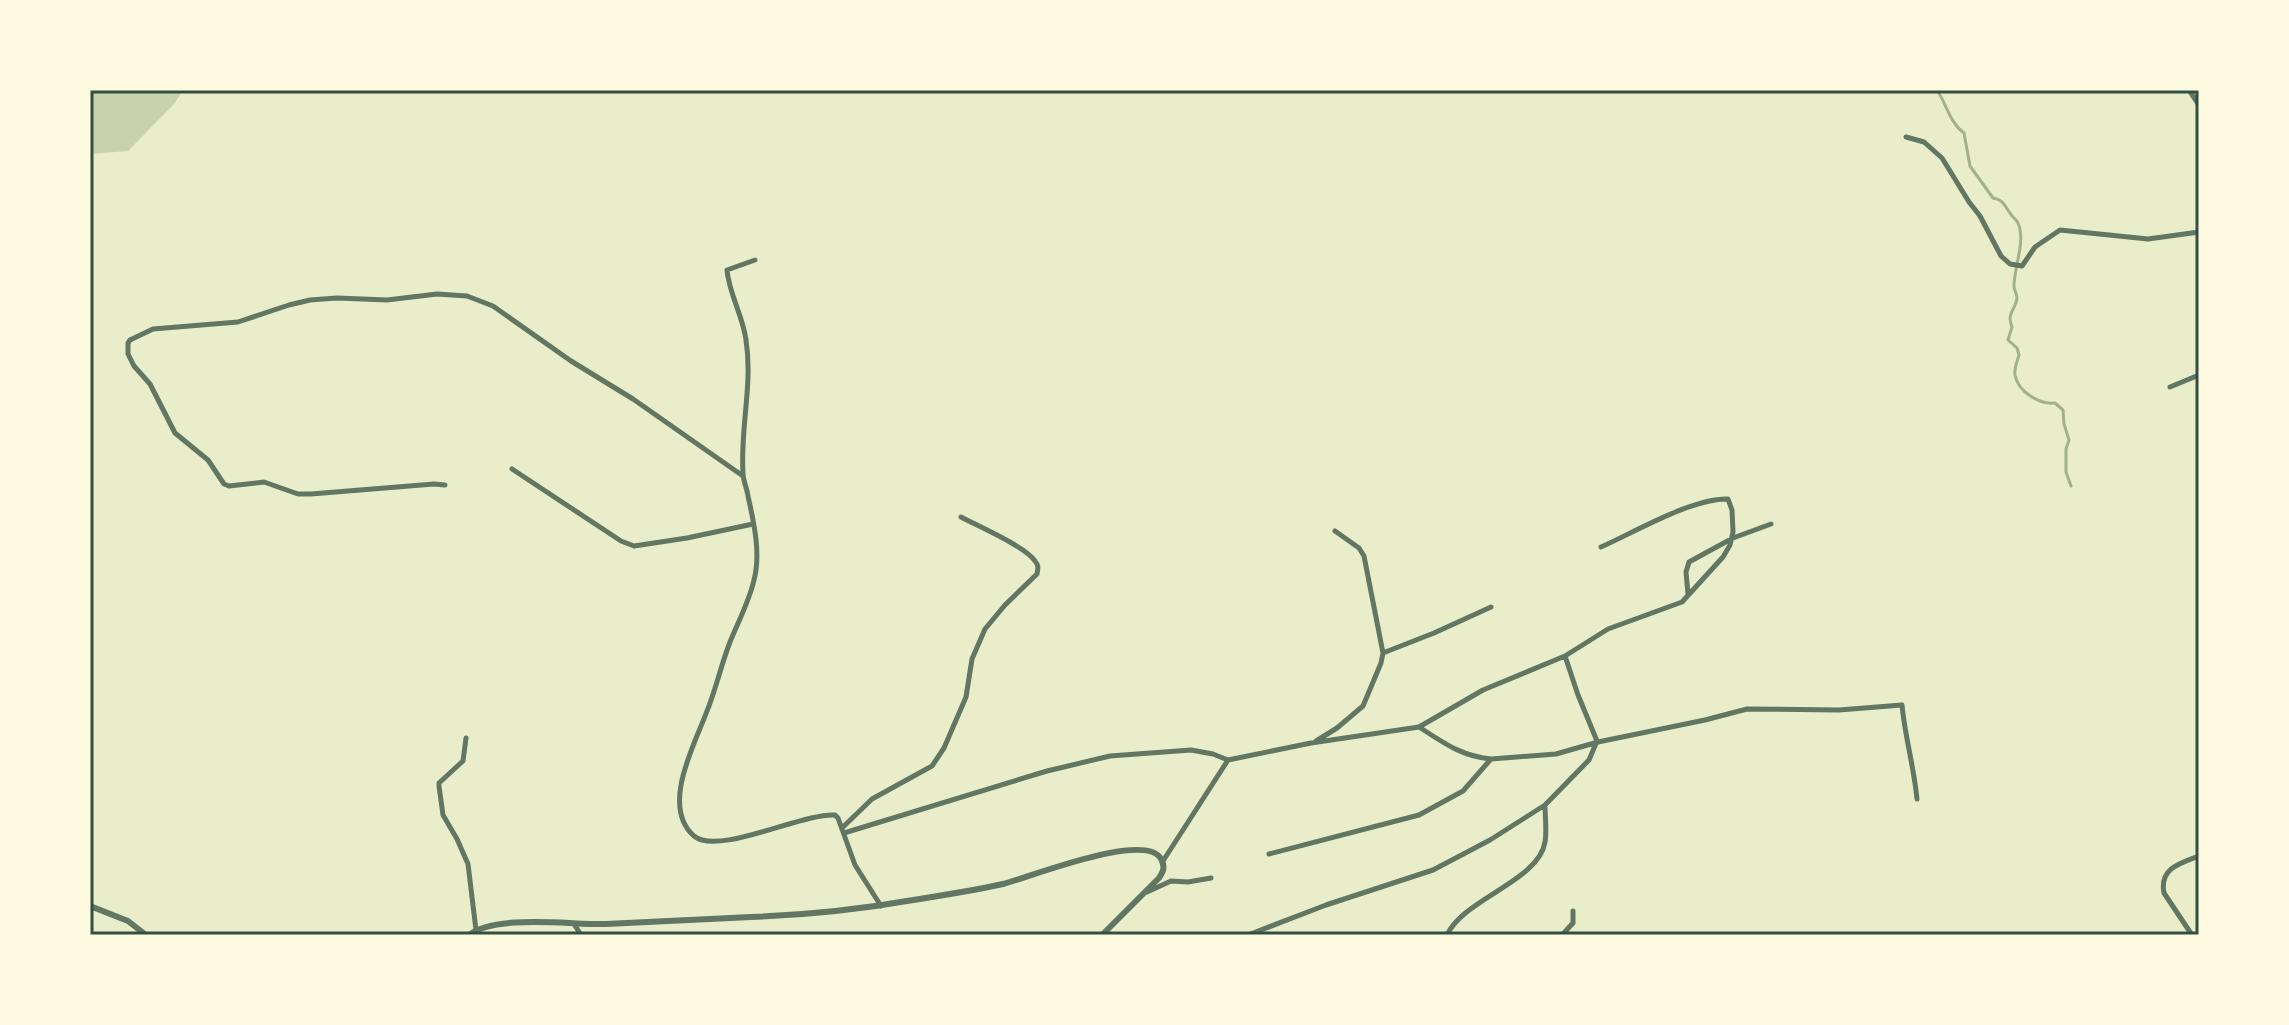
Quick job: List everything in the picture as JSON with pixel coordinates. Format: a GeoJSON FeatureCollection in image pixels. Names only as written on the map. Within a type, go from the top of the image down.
{"type":"FeatureCollection","features":[{"type":"Feature","properties":{"kind":"street"},"geometry":{"type":"LineString","coordinates":[[2189,90],[2199,105]]}},
{"type":"Feature","properties":{"kind":"street"},"geometry":{"type":"LineString","coordinates":[[1906,137],[1924,142],[1942,158],[1980,216],[2001,256],[2010,264],[2022,266],[2035,247],[2060,230],[2148,239],[2199,232]]}},
{"type":"Feature","properties":{"kind":"street"},"geometry":{"type":"LineString","coordinates":[[755,260],[727,270],[746,340],[749,393],[743,476],[757,554],[754,581],[681,780],[679,794],[689,830],[701,841],[752,835],[798,820],[835,815],[855,865],[881,906]]}},
{"type":"Feature","properties":{"kind":"street"},"geometry":{"type":"LineString","coordinates":[[445,485],[298,494],[264,482],[224,484],[208,460],[175,433],[150,384],[134,366],[128,354],[128,343],[153,329],[238,322],[301,301],[337,298],[387,300],[437,294],[467,296],[493,306],[743,476]]}},
{"type":"Feature","properties":{"kind":"street"},"geometry":{"type":"LineString","coordinates":[[2170,387],[2199,375]]}},
{"type":"Feature","properties":{"kind":"street"},"geometry":{"type":"LineString","coordinates":[[512,469],[621,541],[634,546],[753,524]]}},
{"type":"Feature","properties":{"kind":"street"},"geometry":{"type":"LineString","coordinates":[[843,830],[1110,756],[1191,750],[1228,760],[1311,743],[1419,727],[1483,690],[1565,656],[1608,629],[1676,605],[1723,557],[1733,538],[1732,510],[1728,499],[1719,498],[1688,507],[1601,547]]}},
{"type":"Feature","properties":{"kind":"street"},"geometry":{"type":"LineString","coordinates":[[843,830],[872,799],[924,772],[939,757],[966,697],[972,659],[985,629],[1037,574],[1038,565],[1025,552],[961,517]]}},
{"type":"Feature","properties":{"kind":"street"},"geometry":{"type":"LineString","coordinates":[[1688,595],[1686,572],[1689,562],[1733,538],[1771,524]]}},
{"type":"Feature","properties":{"kind":"street"},"geometry":{"type":"LineString","coordinates":[[1311,743],[1337,728],[1363,706],[1383,653],[1364,556],[1359,548],[1335,531]]}},
{"type":"Feature","properties":{"kind":"street"},"geometry":{"type":"LineString","coordinates":[[1383,653],[1491,607]]}},
{"type":"Feature","properties":{"kind":"street"},"geometry":{"type":"LineString","coordinates":[[1248,935],[1326,905],[1433,870],[1490,840],[1545,805],[1589,760],[1598,742],[1565,656]]}},
{"type":"Feature","properties":{"kind":"street"},"geometry":{"type":"LineString","coordinates":[[1419,727],[1472,757],[1491,759],[1556,754],[1747,709],[1839,710],[1902,705],[1917,799]]}},
{"type":"Feature","properties":{"kind":"street"},"geometry":{"type":"LineString","coordinates":[[466,738],[466,757],[439,786],[443,815],[468,864],[476,930]]}},
{"type":"Feature","properties":{"kind":"street"},"geometry":{"type":"LineString","coordinates":[[1269,854],[1419,815],[1463,791],[1491,759]]}},
{"type":"Feature","properties":{"kind":"street"},"geometry":{"type":"LineString","coordinates":[[1102,935],[1163,872],[1163,861],[1228,760]]}},
{"type":"Feature","properties":{"kind":"street"},"geometry":{"type":"LineString","coordinates":[[1447,935],[1456,919],[1528,869],[1539,857],[1545,842],[1545,805]]}},
{"type":"Feature","properties":{"kind":"street"},"geometry":{"type":"LineString","coordinates":[[469,935],[499,924],[753,917],[881,906],[1003,884],[1098,855],[1125,850],[1153,851],[1163,861]]}},
{"type":"Feature","properties":{"kind":"street"},"geometry":{"type":"LineString","coordinates":[[2192,935],[2164,893],[2163,885],[2172,867],[2199,856]]}},
{"type":"Feature","properties":{"kind":"street"},"geometry":{"type":"LineString","coordinates":[[1146,893],[1171,881],[1211,878]]}},
{"type":"Feature","properties":{"kind":"street"},"geometry":{"type":"LineString","coordinates":[[90,906],[128,921],[146,935]]}},
{"type":"Feature","properties":{"kind":"street"},"geometry":{"type":"LineString","coordinates":[[1562,935],[1573,923],[1573,911]]}},
{"type":"Feature","properties":{"kind":"street"},"geometry":{"type":"LineString","coordinates":[[574,924],[581,935]]}},
{"type":"Feature","properties":{"kind":"green space"},"geometry":{"type":"Polygon","coordinates":[[[90,90],[183,90],[174,104],[128,151],[90,154],[90,90]]]}},
{"type":"Feature","properties":{"kind":"waterway"},"geometry":{"type":"LineString","coordinates":[[1937,90],[1952,119],[1964,133],[1970,166],[1993,198],[2003,203],[2018,223],[2020,246],[2014,279],[2017,298],[2011,314],[2012,327],[2008,340],[2017,348],[2019,355],[2015,375],[2020,387],[2030,396],[2055,403],[2063,410],[2069,440],[2066,472],[2071,486]]}}]}
